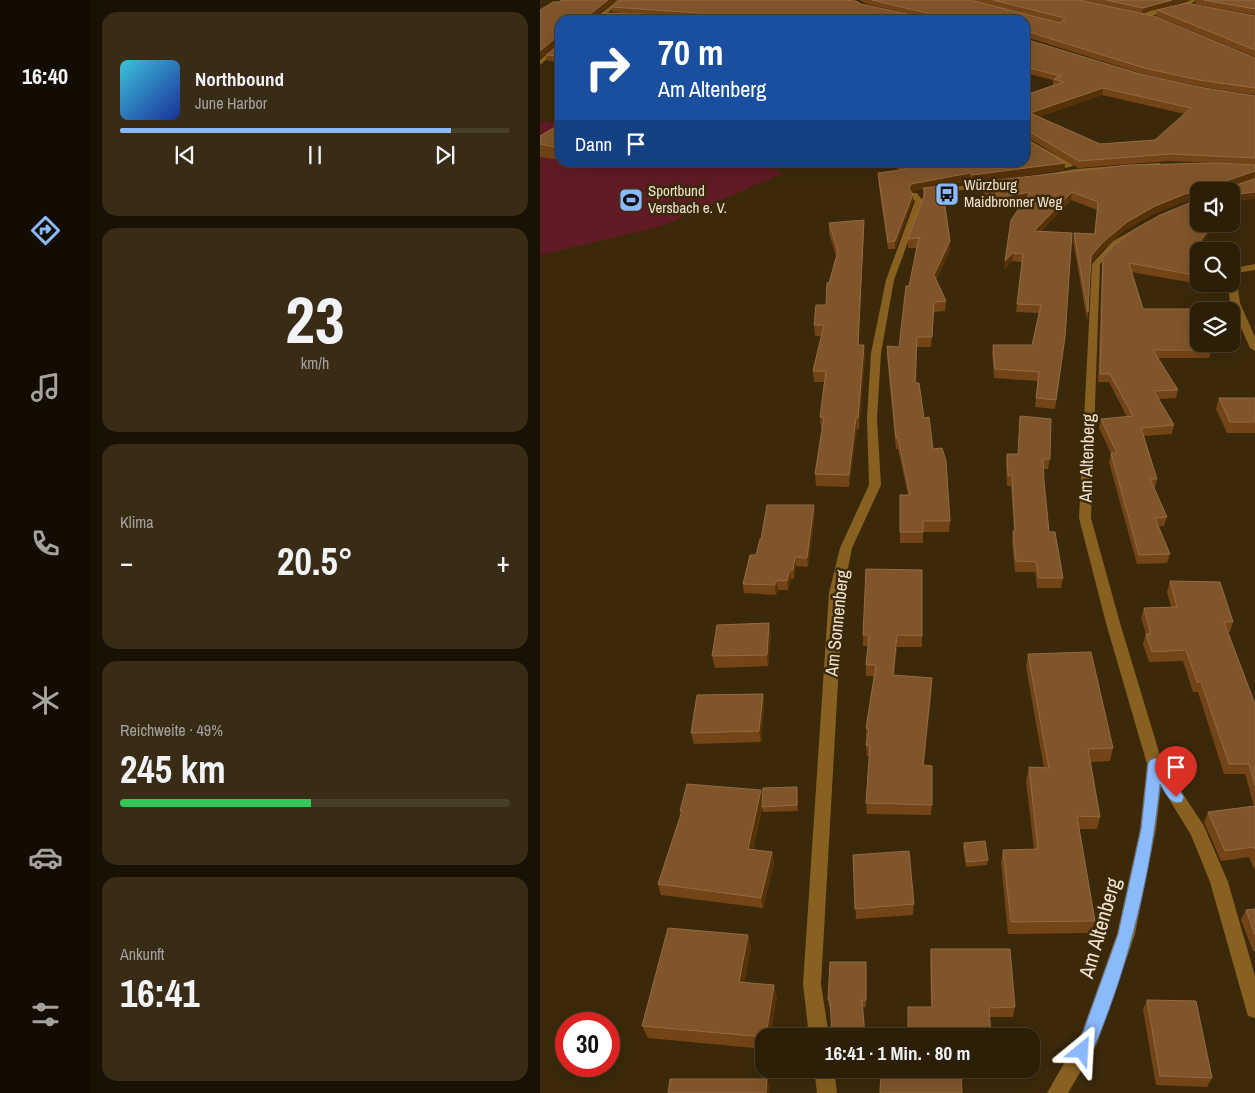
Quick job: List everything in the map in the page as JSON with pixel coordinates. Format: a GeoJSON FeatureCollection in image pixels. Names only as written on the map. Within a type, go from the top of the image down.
{"type":"FeatureCollection","features":[{"type":"Feature","properties":{"kind":"street"},"geometry":{"type":"LineString","coordinates":[[603,15],[620,0]]}},
{"type":"Feature","properties":{"kind":"street"},"geometry":{"type":"LineString","coordinates":[[1186,6],[1195,0]]}},
{"type":"Feature","properties":{"kind":"street"},"geometry":{"type":"LineString","coordinates":[[1143,16],[1161,9],[1186,6],[1195,7]]}},
{"type":"Feature","properties":{"kind":"street"},"geometry":{"type":"LineString","coordinates":[[1134,14],[1155,20]]}},
{"type":"Feature","properties":{"kind":"street"},"geometry":{"type":"LineString","coordinates":[[603,15],[613,15]]}},
{"type":"Feature","properties":{"kind":"street"},"geometry":{"type":"LineString","coordinates":[[540,63],[555,52]]}},
{"type":"Feature","properties":{"kind":"street"},"geometry":{"type":"LineString","coordinates":[[1030,143],[1075,171]]}},
{"type":"Feature","properties":{"kind":"street"},"geometry":{"type":"LineString","coordinates":[[1028,178],[1075,171],[1165,165]]}},
{"type":"Feature","properties":{"kind":"street","name":"Am Sonnenberg"},"geometry":{"type":"LineString","coordinates":[[818,1028],[812,984],[836,593],[846,548],[875,485],[872,418],[876,353],[890,280],[919,201],[914,195],[999,182]]}},
{"type":"Feature","properties":{"kind":"street","name":"Am Altenberg"},"geometry":{"type":"LineString","coordinates":[[1155,221],[1128,234],[1104,252],[1096,264],[1085,518],[1113,623],[1155,764],[1198,831],[1219,882],[1255,1009]]}},
{"type":"Feature","properties":{"kind":"street"},"geometry":{"type":"LineString","coordinates":[[1240,269],[1255,267]]}},
{"type":"Feature","properties":{"kind":"street"},"geometry":{"type":"LineString","coordinates":[[1235,292],[1236,303],[1255,348]]}},
{"type":"Feature","properties":{"kind":"street","name":"Am Altenberg"},"geometry":{"type":"LineString","coordinates":[[1057,1093],[1090,1037],[1126,934],[1148,829],[1155,764]]}},
{"type":"Feature","properties":{"kind":"street"},"geometry":{"type":"LineString","coordinates":[[825,1078],[827,1093]]}},
{"type":"Feature","properties":{"kind":"shaded area","name":"Sportbund Versbach e. V."},"geometry":{"type":"Polygon","coordinates":[[[544,121],[555,122],[555,167],[766,167],[783,173],[662,226],[540,255],[540,123],[544,121]]]}},
{"type":"Feature","properties":{"kind":"building"},"geometry":{"type":"Polygon","coordinates":[[[561,0],[608,0],[591,15],[555,15],[555,38],[540,51],[540,10],[553,2],[561,0]]]}},
{"type":"Feature","properties":{"kind":"building"},"geometry":{"type":"Polygon","coordinates":[[[618,0],[844,0],[856,1],[861,4],[911,15],[702,15],[700,13],[611,7],[618,0]]]}},
{"type":"Feature","properties":{"kind":"building"},"geometry":{"type":"Polygon","coordinates":[[[872,0],[970,0],[1029,15],[928,15],[927,13],[872,0]]]}},
{"type":"Feature","properties":{"kind":"building"},"geometry":{"type":"Polygon","coordinates":[[[993,0],[1079,0],[1154,16],[1255,58],[1255,88],[1199,80],[1144,68],[1030,32],[1030,15],[1060,23],[1065,18],[993,0]]]}},
{"type":"Feature","properties":{"kind":"building"},"geometry":{"type":"Polygon","coordinates":[[[1106,0],[1172,0],[1143,8],[1106,0]]]}},
{"type":"Feature","properties":{"kind":"building"},"geometry":{"type":"Polygon","coordinates":[[[1204,0],[1255,0],[1255,9],[1204,0]]]}},
{"type":"Feature","properties":{"kind":"building"},"geometry":{"type":"Polygon","coordinates":[[[1186,3],[1255,16],[1255,50],[1157,10],[1186,3]]]}},
{"type":"Feature","properties":{"kind":"building"},"geometry":{"type":"Polygon","coordinates":[[[603,13],[668,15],[600,15],[603,13]]]}},
{"type":"Feature","properties":{"kind":"building"},"geometry":{"type":"Polygon","coordinates":[[[1030,41],[1140,74],[1198,87],[1255,96],[1255,158],[1170,154],[1079,161],[1030,132],[1030,113],[1030,93],[1064,82],[1054,79],[1061,76],[1030,68],[1030,41]],[[1103,88],[1030,113],[1100,144],[1155,140],[1191,108],[1103,88]]]}},
{"type":"Feature","properties":{"kind":"building"},"geometry":{"type":"Polygon","coordinates":[[[555,48],[555,56],[546,55],[555,48]]]}},
{"type":"Feature","properties":{"kind":"building"},"geometry":{"type":"Polygon","coordinates":[[[555,127],[555,147],[540,144],[540,136],[555,127]]]}},
{"type":"Feature","properties":{"kind":"building"},"geometry":{"type":"Polygon","coordinates":[[[1030,141],[1065,163],[972,175],[970,173],[911,184],[909,189],[913,194],[895,241],[888,242],[878,173],[907,169],[904,167],[1030,167],[1030,141]]]}},
{"type":"Feature","properties":{"kind":"building"},"geometry":{"type":"Polygon","coordinates":[[[1213,163],[1255,165],[1255,171],[1223,182],[1190,182],[1190,193],[1155,206],[1127,222],[1102,243],[1091,256],[1088,312],[1074,233],[1095,234],[1098,202],[1072,192],[1034,231],[1072,233],[1065,337],[1056,400],[1036,398],[1039,372],[995,369],[993,345],[1032,345],[1041,305],[1017,304],[1023,254],[1013,253],[1005,261],[1011,220],[1030,192],[997,198],[980,182],[1129,165],[1213,163]]]}},
{"type":"Feature","properties":{"kind":"building"},"geometry":{"type":"Polygon","coordinates":[[[1255,179],[1255,192],[1240,194],[1240,184],[1255,179]]]}},
{"type":"Feature","properties":{"kind":"building"},"geometry":{"type":"Polygon","coordinates":[[[942,186],[950,241],[934,275],[946,301],[934,302],[932,337],[917,337],[915,383],[919,383],[924,418],[929,417],[933,449],[942,448],[946,461],[950,521],[923,521],[923,532],[900,532],[900,495],[910,495],[898,438],[896,438],[887,346],[899,347],[906,286],[909,286],[920,238],[908,239],[925,193],[923,188],[942,186]]]}},
{"type":"Feature","properties":{"kind":"building"},"geometry":{"type":"Polygon","coordinates":[[[1190,203],[1190,232],[1207,232],[1200,242],[1190,242],[1190,274],[1129,263],[1143,309],[1190,309],[1190,350],[1153,350],[1178,390],[1154,391],[1174,425],[1141,428],[1157,479],[1150,479],[1167,517],[1155,518],[1170,554],[1139,555],[1111,453],[1117,453],[1101,419],[1133,416],[1110,374],[1100,374],[1103,257],[1112,247],[1135,229],[1160,215],[1190,203]]]}},
{"type":"Feature","properties":{"kind":"building"},"geometry":{"type":"Polygon","coordinates":[[[864,220],[858,345],[864,345],[858,418],[856,418],[849,475],[815,474],[824,417],[820,417],[826,371],[813,371],[824,325],[814,325],[816,305],[826,305],[827,283],[829,283],[838,251],[829,223],[864,220]]]}},
{"type":"Feature","properties":{"kind":"building"},"geometry":{"type":"Polygon","coordinates":[[[1219,398],[1255,398],[1255,422],[1230,422],[1219,398]]]}},
{"type":"Feature","properties":{"kind":"building"},"geometry":{"type":"Polygon","coordinates":[[[1020,416],[1051,419],[1050,459],[1043,459],[1044,481],[1049,532],[1055,532],[1063,578],[1039,578],[1036,562],[1016,561],[1013,531],[1015,531],[1012,476],[1008,475],[1007,454],[1018,454],[1020,416]]]}},
{"type":"Feature","properties":{"kind":"building"},"geometry":{"type":"Polygon","coordinates":[[[767,505],[814,505],[807,558],[795,557],[793,570],[790,570],[787,581],[777,580],[775,585],[743,584],[750,555],[756,555],[761,539],[767,505]]]}},
{"type":"Feature","properties":{"kind":"building"},"geometry":{"type":"Polygon","coordinates":[[[866,569],[922,570],[922,636],[897,635],[893,675],[932,678],[923,765],[932,766],[932,805],[866,803],[870,746],[866,745],[869,729],[866,728],[876,665],[866,665],[869,635],[863,635],[866,569]]]}},
{"type":"Feature","properties":{"kind":"building"},"geometry":{"type":"Polygon","coordinates":[[[1170,581],[1220,582],[1233,622],[1224,622],[1255,704],[1255,785],[1249,764],[1229,764],[1201,682],[1197,682],[1186,650],[1152,652],[1146,634],[1151,634],[1144,608],[1177,607],[1170,581]]]}},
{"type":"Feature","properties":{"kind":"building"},"geometry":{"type":"Polygon","coordinates":[[[769,623],[767,655],[712,656],[717,625],[769,623]]]}},
{"type":"Feature","properties":{"kind":"building"},"geometry":{"type":"Polygon","coordinates":[[[1091,652],[1113,748],[1088,749],[1100,817],[1077,816],[1095,921],[1011,922],[1003,850],[1038,849],[1029,767],[1049,768],[1028,654],[1091,652]]]}},
{"type":"Feature","properties":{"kind":"building"},"geometry":{"type":"Polygon","coordinates":[[[763,694],[759,731],[691,733],[697,695],[763,694]]]}},
{"type":"Feature","properties":{"kind":"building"},"geometry":{"type":"Polygon","coordinates":[[[687,784],[761,790],[748,849],[772,852],[761,898],[658,884],[682,811],[680,811],[687,784]]]}},
{"type":"Feature","properties":{"kind":"building"},"geometry":{"type":"Polygon","coordinates":[[[797,787],[797,805],[762,807],[763,788],[797,787]]]}},
{"type":"Feature","properties":{"kind":"building"},"geometry":{"type":"Polygon","coordinates":[[[1255,806],[1255,849],[1254,847],[1225,851],[1208,812],[1255,806]]]}},
{"type":"Feature","properties":{"kind":"building"},"geometry":{"type":"Polygon","coordinates":[[[985,841],[988,860],[967,862],[964,843],[985,841]]]}},
{"type":"Feature","properties":{"kind":"building"},"geometry":{"type":"Polygon","coordinates":[[[909,851],[914,904],[855,909],[853,855],[909,851]]]}},
{"type":"Feature","properties":{"kind":"building"},"geometry":{"type":"Polygon","coordinates":[[[1255,909],[1255,935],[1246,910],[1255,909]]]}},
{"type":"Feature","properties":{"kind":"building"},"geometry":{"type":"Polygon","coordinates":[[[668,928],[748,935],[739,982],[774,985],[767,1028],[755,1028],[755,1036],[642,1026],[668,928]]]}},
{"type":"Feature","properties":{"kind":"building"},"geometry":{"type":"Polygon","coordinates":[[[931,949],[1010,949],[1015,1007],[989,1008],[990,1028],[908,1028],[908,1007],[932,1007],[931,949]]]}},
{"type":"Feature","properties":{"kind":"building"},"geometry":{"type":"Polygon","coordinates":[[[830,962],[866,962],[866,1000],[862,1000],[864,1028],[832,1028],[830,1000],[828,1000],[830,962]]]}},
{"type":"Feature","properties":{"kind":"building"},"geometry":{"type":"Polygon","coordinates":[[[1147,1000],[1196,1001],[1212,1078],[1160,1076],[1147,1000]]]}},
{"type":"Feature","properties":{"kind":"building"},"geometry":{"type":"Polygon","coordinates":[[[881,1078],[961,1078],[962,1093],[880,1093],[881,1078]]]}},
{"type":"Feature","properties":{"kind":"building"},"geometry":{"type":"Polygon","coordinates":[[[670,1079],[767,1079],[766,1093],[668,1093],[670,1079]]]}},
{"type":"Feature","properties":{"kind":"place","name":"Würzburg Maidbronner Weg"},"geometry":{"type":"Point","coordinates":[947,194]}},
{"type":"Feature","properties":{"kind":"place","name":"Sportbund Versbach e. V."},"geometry":{"type":"Point","coordinates":[631,200]}},
{"type":"Feature","properties":{"kind":"route"},"geometry":{"type":"LineString","coordinates":[[1082,1051],[1090,1037],[1126,934],[1148,829],[1155,764],[1176,797]]}}]}
